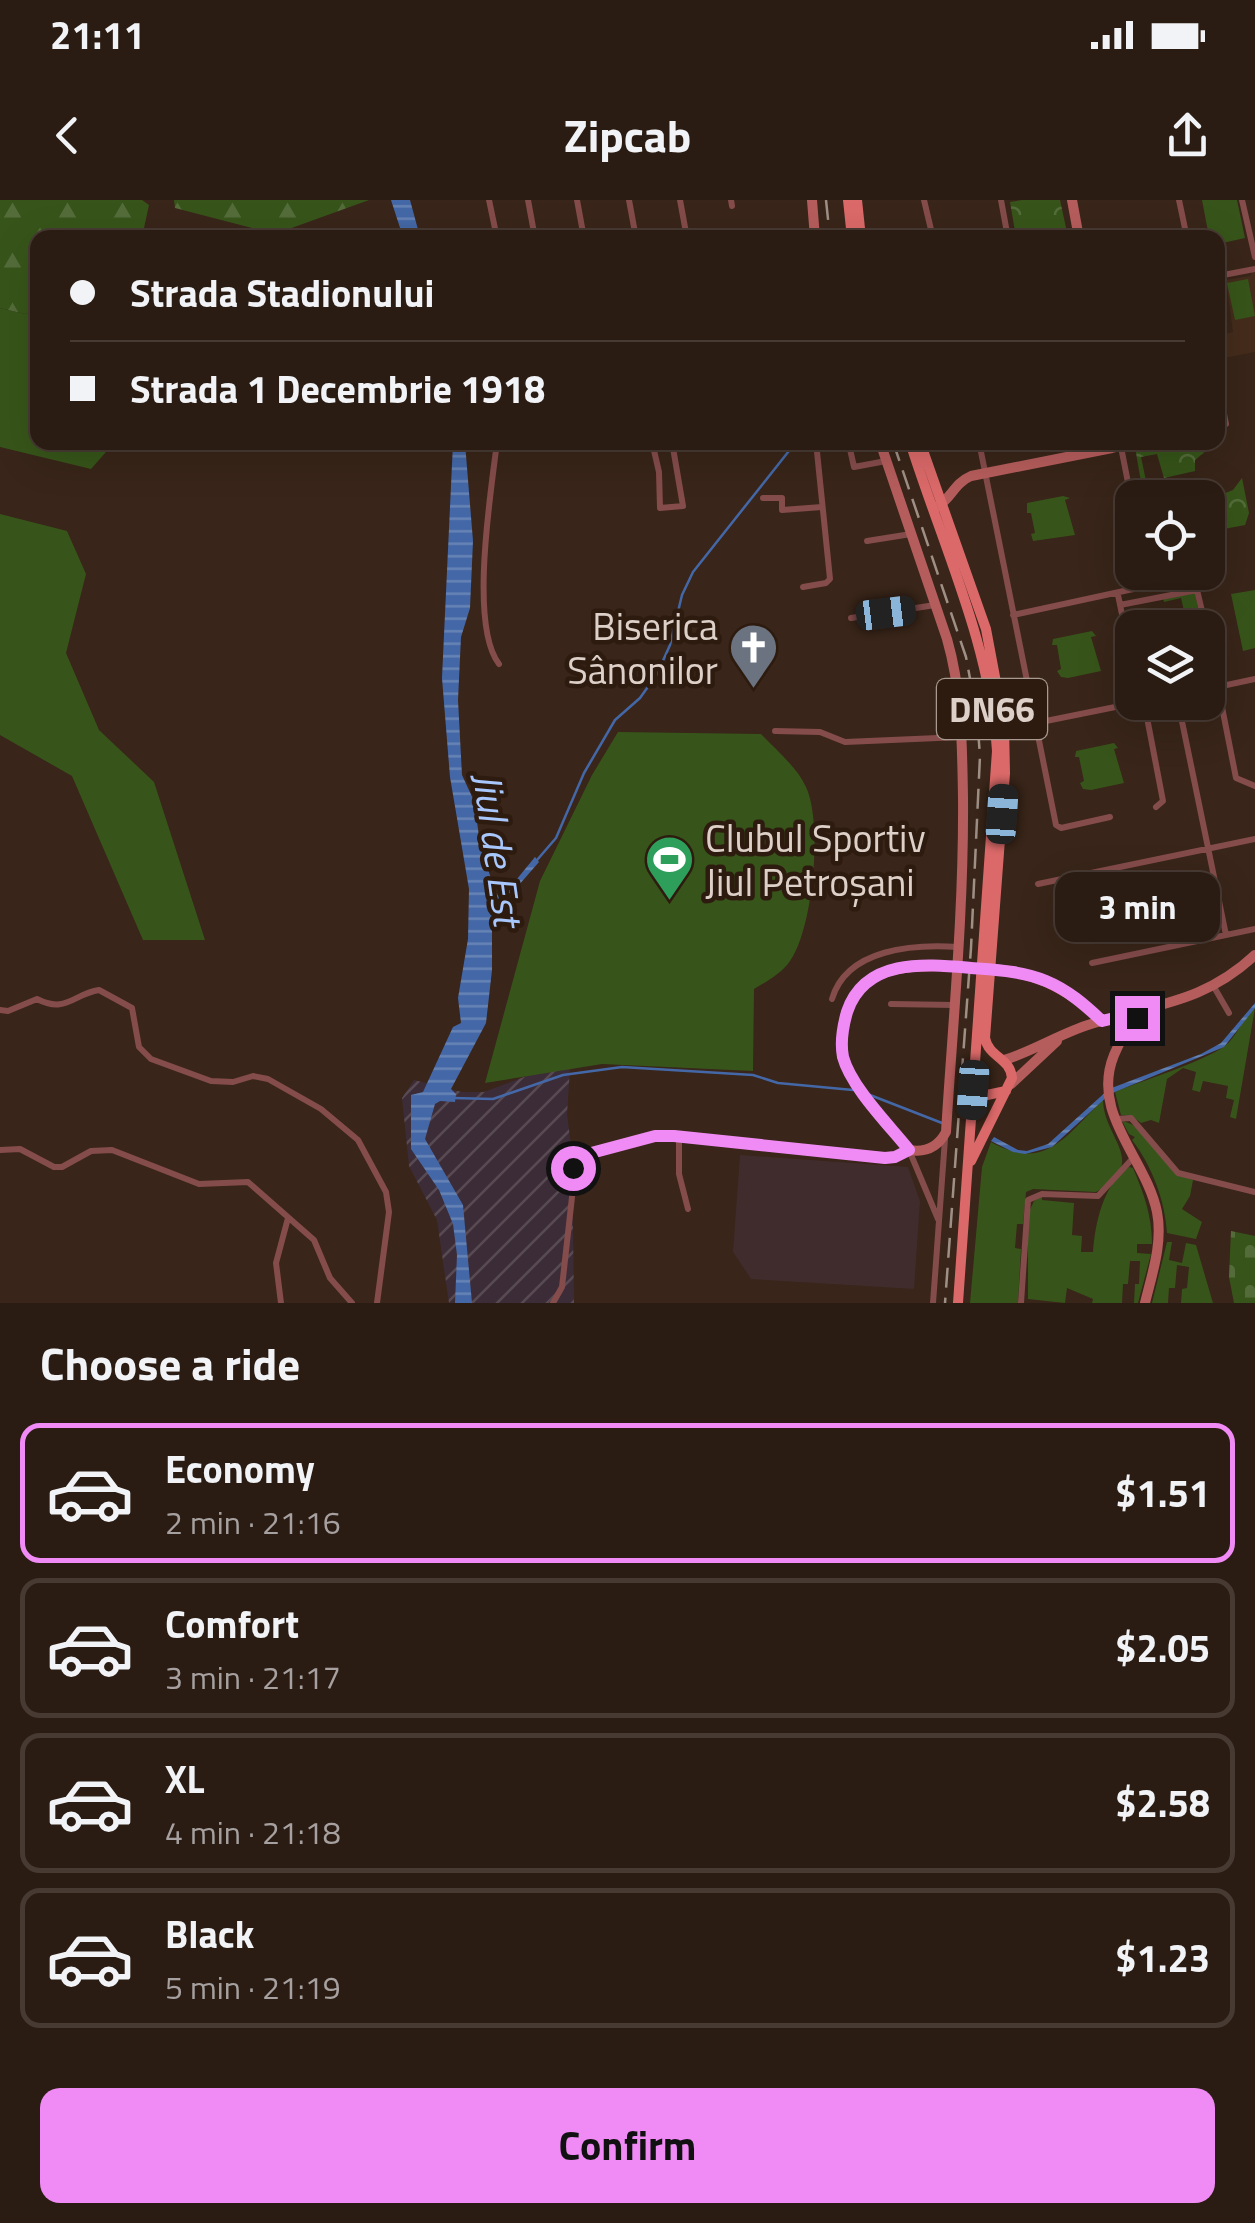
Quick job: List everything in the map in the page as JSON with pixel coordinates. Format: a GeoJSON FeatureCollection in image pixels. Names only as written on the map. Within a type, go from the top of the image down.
{"type":"FeatureCollection","features":[{"type":"Feature","properties":{"kind":"main road"},"geometry":{"type":"LineString","coordinates":[[812,200],[814,230]]}},
{"type":"Feature","properties":{"kind":"main road"},"geometry":{"type":"LineString","coordinates":[[848,200],[851,230]]}},
{"type":"Feature","properties":{"kind":"main road"},"geometry":{"type":"LineString","coordinates":[[858,200],[860,230]]}},
{"type":"Feature","properties":{"kind":"main road"},"geometry":{"type":"LineString","coordinates":[[1072,200],[1078,230]]}},
{"type":"Feature","properties":{"kind":"main road"},"geometry":{"type":"LineString","coordinates":[[883,450],[955,667],[962,737],[962,856],[958,948],[954,1005],[946,1132],[930,1149],[909,1150],[858,1085],[842,1052],[844,1022],[855,992],[869,979],[888,970],[912,966],[944,966],[1003,970],[1054,985],[1118,1029],[1118,1047]]}},
{"type":"Feature","properties":{"kind":"main road","name":"DN66"},"geometry":{"type":"LineString","coordinates":[[913,450],[986,629],[1004,725],[1005,773],[985,1034],[987,1046],[1000,1058]]}},
{"type":"Feature","properties":{"kind":"main road","name":"DN66"},"geometry":{"type":"LineString","coordinates":[[922,450],[979,643],[996,734],[975,1067]]}},
{"type":"Feature","properties":{"kind":"main road"},"geometry":{"type":"LineString","coordinates":[[937,507],[958,483],[1071,450]]}},
{"type":"Feature","properties":{"kind":"main road"},"geometry":{"type":"LineString","coordinates":[[958,1303],[975,1067],[981,1060],[1000,1058],[1104,1021],[1181,1001],[1214,986],[1255,954]]}},
{"type":"Feature","properties":{"kind":"main road"},"geometry":{"type":"LineString","coordinates":[[1144,1011],[1118,1047],[1110,1067],[1108,1093],[1114,1120],[1149,1187],[1158,1223],[1157,1250],[1144,1303]]}},
{"type":"Feature","properties":{"kind":"main road"},"geometry":{"type":"LineString","coordinates":[[974,1080],[988,1095],[1008,1087],[1061,1038]]}},
{"type":"Feature","properties":{"kind":"main road"},"geometry":{"type":"LineString","coordinates":[[969,1166],[1008,1087],[1012,1071],[1000,1058]]}},
{"type":"Feature","properties":{"kind":"street"},"geometry":{"type":"LineString","coordinates":[[490,200],[496,230]]}},
{"type":"Feature","properties":{"kind":"street"},"geometry":{"type":"LineString","coordinates":[[528,200],[534,230]]}},
{"type":"Feature","properties":{"kind":"street"},"geometry":{"type":"LineString","coordinates":[[577,200],[583,230]]}},
{"type":"Feature","properties":{"kind":"street"},"geometry":{"type":"LineString","coordinates":[[629,200],[635,230]]}},
{"type":"Feature","properties":{"kind":"street"},"geometry":{"type":"LineString","coordinates":[[680,200],[686,230]]}},
{"type":"Feature","properties":{"kind":"street"},"geometry":{"type":"LineString","coordinates":[[924,200],[931,230]]}},
{"type":"Feature","properties":{"kind":"street"},"geometry":{"type":"LineString","coordinates":[[1001,200],[1007,230]]}},
{"type":"Feature","properties":{"kind":"street"},"geometry":{"type":"LineString","coordinates":[[1179,200],[1185,230]]}},
{"type":"Feature","properties":{"kind":"street"},"geometry":{"type":"LineString","coordinates":[[1242,200],[1255,257]]}},
{"type":"Feature","properties":{"kind":"street"},"geometry":{"type":"LineString","coordinates":[[1225,275],[1255,269]]}},
{"type":"Feature","properties":{"kind":"street"},"geometry":{"type":"LineString","coordinates":[[1225,419],[1226,424]]}},
{"type":"Feature","properties":{"kind":"street"},"geometry":{"type":"LineString","coordinates":[[496,450],[483,554],[488,638],[499,664]]}},
{"type":"Feature","properties":{"kind":"street"},"geometry":{"type":"LineString","coordinates":[[654,450],[660,508],[683,506],[673,450]]}},
{"type":"Feature","properties":{"kind":"street"},"geometry":{"type":"LineString","coordinates":[[802,587],[830,579],[817,450]]}},
{"type":"Feature","properties":{"kind":"street"},"geometry":{"type":"LineString","coordinates":[[850,450],[854,467],[886,461]]}},
{"type":"Feature","properties":{"kind":"street"},"geometry":{"type":"LineString","coordinates":[[980,450],[1058,828],[1110,818]]}},
{"type":"Feature","properties":{"kind":"street"},"geometry":{"type":"LineString","coordinates":[[1121,450],[1127,480]]}},
{"type":"Feature","properties":{"kind":"street"},"geometry":{"type":"LineString","coordinates":[[762,498],[782,498],[782,510],[822,507]]}},
{"type":"Feature","properties":{"kind":"street"},"geometry":{"type":"LineString","coordinates":[[867,541],[912,534]]}},
{"type":"Feature","properties":{"kind":"street"},"geometry":{"type":"LineString","coordinates":[[1013,615],[1134,590]]}},
{"type":"Feature","properties":{"kind":"street"},"geometry":{"type":"LineString","coordinates":[[1120,605],[1197,590],[1202,610]]}},
{"type":"Feature","properties":{"kind":"street"},"geometry":{"type":"LineString","coordinates":[[1118,595],[1121,610]]}},
{"type":"Feature","properties":{"kind":"street"},"geometry":{"type":"LineString","coordinates":[[851,618],[935,605]]}},
{"type":"Feature","properties":{"kind":"street"},"geometry":{"type":"LineString","coordinates":[[1225,686],[1255,680]]}},
{"type":"Feature","properties":{"kind":"street"},"geometry":{"type":"LineString","coordinates":[[1036,723],[1115,707]]}},
{"type":"Feature","properties":{"kind":"street"},"geometry":{"type":"LineString","coordinates":[[1146,720],[1163,797],[1162,804],[1156,807]]}},
{"type":"Feature","properties":{"kind":"street"},"geometry":{"type":"LineString","coordinates":[[1182,720],[1226,935]]}},
{"type":"Feature","properties":{"kind":"street"},"geometry":{"type":"LineString","coordinates":[[1225,720],[1236,778],[1255,786]]}},
{"type":"Feature","properties":{"kind":"street"},"geometry":{"type":"LineString","coordinates":[[775,732],[820,732],[845,742],[962,737]]}},
{"type":"Feature","properties":{"kind":"street"},"geometry":{"type":"LineString","coordinates":[[1038,884],[1255,839]]}},
{"type":"Feature","properties":{"kind":"street"},"geometry":{"type":"LineString","coordinates":[[1092,964],[1255,928]]}},
{"type":"Feature","properties":{"kind":"street"},"geometry":{"type":"LineString","coordinates":[[832,999],[846,976],[888,952],[912,945],[958,948]]}},
{"type":"Feature","properties":{"kind":"street"},"geometry":{"type":"LineString","coordinates":[[1214,986],[1230,1013]]}},
{"type":"Feature","properties":{"kind":"street"},"geometry":{"type":"LineString","coordinates":[[0,1010],[8,1011],[37,999],[48,1005],[67,1004],[98,990],[132,1008],[139,1046],[151,1059],[211,1081],[234,1082],[260,1076],[291,1090],[336,1119],[365,1150],[386,1192],[389,1212],[377,1303]]}},
{"type":"Feature","properties":{"kind":"street"},"geometry":{"type":"LineString","coordinates":[[890,1004],[954,1005]]}},
{"type":"Feature","properties":{"kind":"street"},"geometry":{"type":"LineString","coordinates":[[1114,1120],[1131,1118],[1178,1173],[1255,1192]]}},
{"type":"Feature","properties":{"kind":"street"},"geometry":{"type":"LineString","coordinates":[[933,1303],[946,1132]]}},
{"type":"Feature","properties":{"kind":"street"},"geometry":{"type":"LineString","coordinates":[[553,1303],[562,1288],[576,1161],[580,1156],[655,1136],[885,1158],[909,1150],[938,1220]]}},
{"type":"Feature","properties":{"kind":"street"},"geometry":{"type":"LineString","coordinates":[[680,1136],[679,1174],[688,1209]]}},
{"type":"Feature","properties":{"kind":"street"},"geometry":{"type":"LineString","coordinates":[[0,1150],[20,1149],[54,1167],[62,1167],[91,1151],[112,1150],[200,1184],[243,1180],[268,1197],[319,1246],[330,1278],[352,1303]]}},
{"type":"Feature","properties":{"kind":"street"},"geometry":{"type":"LineString","coordinates":[[1021,1303],[1028,1200],[1042,1194],[1098,1196],[1134,1157]]}},
{"type":"Feature","properties":{"kind":"street"},"geometry":{"type":"LineString","coordinates":[[280,1303],[276,1263],[288,1216]]}},
{"type":"Feature","properties":{"kind":"shaded area"},"geometry":{"type":"Polygon","coordinates":[[[1255,272],[1255,352],[1225,358],[1225,334],[1233,332],[1226,280],[1255,272]]]}},
{"type":"Feature","properties":{"kind":"shaded area"},"geometry":{"type":"Polygon","coordinates":[[[545,1069],[570,1069],[567,1114],[572,1153],[574,1303],[449,1303],[437,1220],[409,1166],[402,1098],[414,1080],[462,1092],[484,1092],[545,1069]]]}},
{"type":"Feature","properties":{"kind":"shaded area"},"geometry":{"type":"Polygon","coordinates":[[[740,1155],[908,1167],[920,1201],[914,1289],[751,1279],[733,1252],[740,1155]]]}},
{"type":"Feature","properties":{"kind":"green space"},"geometry":{"type":"Polygon","coordinates":[[[0,200],[142,200],[149,205],[144,230],[30,230],[30,313],[0,308],[0,200]]]}},
{"type":"Feature","properties":{"kind":"green space"},"geometry":{"type":"Polygon","coordinates":[[[174,200],[369,200],[286,230],[260,230],[175,208],[174,200]]]}},
{"type":"Feature","properties":{"kind":"green space"},"geometry":{"type":"Polygon","coordinates":[[[1060,200],[1066,230],[1015,230],[1010,202],[1060,200]]]}},
{"type":"Feature","properties":{"kind":"green space"},"geometry":{"type":"Polygon","coordinates":[[[1202,200],[1237,200],[1245,238],[1225,242],[1225,230],[1208,230],[1202,200]]]}},
{"type":"Feature","properties":{"kind":"green space"},"geometry":{"type":"Polygon","coordinates":[[[1248,279],[1255,316],[1235,320],[1227,283],[1248,279]]]}},
{"type":"Feature","properties":{"kind":"green space"},"geometry":{"type":"Polygon","coordinates":[[[0,308],[30,313],[30,450],[108,450],[91,469],[0,447],[0,308]]]}},
{"type":"Feature","properties":{"kind":"green space"},"geometry":{"type":"Polygon","coordinates":[[[1136,450],[1207,450],[1195,460],[1195,471],[1164,478],[1157,454],[1141,457],[1146,480],[1141,480],[1136,450]]]}},
{"type":"Feature","properties":{"kind":"green space"},"geometry":{"type":"Polygon","coordinates":[[[1242,478],[1249,513],[1245,525],[1225,529],[1225,493],[1242,478]]]}},
{"type":"Feature","properties":{"kind":"green space"},"geometry":{"type":"Polygon","coordinates":[[[1070,498],[1065,500],[1075,535],[1033,541],[1031,534],[1035,533],[1027,503],[1070,498]]]}},
{"type":"Feature","properties":{"kind":"green space"},"geometry":{"type":"Polygon","coordinates":[[[0,514],[67,531],[86,574],[66,653],[99,730],[154,782],[205,940],[143,940],[72,776],[0,735],[0,514]]]}},
{"type":"Feature","properties":{"kind":"green space"},"geometry":{"type":"Polygon","coordinates":[[[1255,590],[1255,648],[1243,651],[1231,594],[1255,590]]]}},
{"type":"Feature","properties":{"kind":"green space"},"geometry":{"type":"Polygon","coordinates":[[[1195,593],[1199,610],[1184,610],[1181,598],[1164,602],[1163,598],[1195,593]]]}},
{"type":"Feature","properties":{"kind":"green space"},"geometry":{"type":"Polygon","coordinates":[[[1092,631],[1101,671],[1061,677],[1053,639],[1092,631]]]}},
{"type":"Feature","properties":{"kind":"green space","name":"Clubul Sportiv Jiul Petroșani"},"geometry":{"type":"Polygon","coordinates":[[[618,732],[761,734],[806,787],[814,825],[810,901],[790,961],[754,989],[753,1071],[602,1064],[485,1083],[540,881],[592,775],[618,732]]]}},
{"type":"Feature","properties":{"kind":"green space"},"geometry":{"type":"Polygon","coordinates":[[[1114,743],[1124,783],[1083,789],[1076,751],[1114,743]]]}},
{"type":"Feature","properties":{"kind":"green space"},"geometry":{"type":"Polygon","coordinates":[[[1255,1008],[1236,1119],[1230,1117],[1234,1100],[1226,1098],[1228,1086],[1203,1081],[1200,1092],[1192,1090],[1196,1072],[1183,1068],[1167,1079],[1159,1123],[1141,1123],[1132,1116],[1121,1115],[1115,1092],[1217,1051],[1230,1041],[1255,1008]]]}},
{"type":"Feature","properties":{"kind":"green space"},"geometry":{"type":"Polygon","coordinates":[[[1103,1100],[1120,1150],[1120,1171],[1096,1192],[1026,1192],[1023,1224],[1017,1224],[1015,1248],[1021,1249],[1018,1303],[970,1303],[982,1167],[991,1142],[1010,1151],[1041,1152],[1066,1137],[1103,1100]]]}},
{"type":"Feature","properties":{"kind":"green space"},"geometry":{"type":"Polygon","coordinates":[[[1122,1121],[1140,1130],[1171,1166],[1193,1180],[1182,1209],[1202,1222],[1196,1239],[1167,1233],[1156,1184],[1132,1140],[1135,1137],[1122,1121]]]}},
{"type":"Feature","properties":{"kind":"green space"},"geometry":{"type":"Polygon","coordinates":[[[1129,1167],[1133,1168],[1144,1196],[1152,1234],[1152,1244],[1137,1244],[1137,1253],[1151,1254],[1138,1303],[1134,1303],[1140,1261],[1130,1261],[1122,1303],[1092,1303],[1093,1299],[1067,1288],[1065,1303],[1028,1299],[1028,1214],[1034,1201],[1042,1196],[1042,1200],[1074,1203],[1072,1235],[1082,1236],[1081,1252],[1093,1252],[1098,1217],[1107,1194],[1129,1167]]]}},
{"type":"Feature","properties":{"kind":"green space"},"geometry":{"type":"Polygon","coordinates":[[[1231,1231],[1255,1236],[1255,1303],[1234,1303],[1229,1277],[1231,1231]]]}},
{"type":"Feature","properties":{"kind":"green space"},"geometry":{"type":"Polygon","coordinates":[[[1167,1242],[1172,1242],[1169,1260],[1182,1263],[1186,1243],[1196,1245],[1213,1303],[1181,1303],[1189,1267],[1177,1265],[1175,1288],[1169,1288],[1168,1303],[1152,1303],[1167,1242]]]}},
{"type":"Feature","properties":{"kind":"water"},"geometry":{"type":"Polygon","coordinates":[[[391,200],[410,200],[418,230],[401,230],[391,200]]]}},
{"type":"Feature","properties":{"kind":"water"},"geometry":{"type":"Polygon","coordinates":[[[453,450],[466,450],[473,541],[470,608],[461,637],[458,700],[462,775],[474,801],[481,850],[497,895],[512,885],[535,857],[539,862],[492,908],[492,970],[486,1023],[451,1089],[456,1094],[455,1102],[435,1104],[425,1139],[463,1205],[472,1303],[455,1303],[457,1255],[453,1224],[439,1190],[411,1149],[411,1095],[423,1092],[453,1027],[461,1023],[458,998],[468,939],[469,889],[450,777],[442,678],[453,450]]]}},
{"type":"Feature","properties":{"kind":"water"},"geometry":{"type":"Polygon","coordinates":[[[1255,1003],[1224,1047],[1110,1094],[1052,1147],[1025,1154],[991,1141],[994,1137],[1027,1151],[1048,1144],[1109,1089],[1221,1043],[1255,1003]]]}},
{"type":"Feature","properties":{"kind":"waterway","name":"Jiul de Est"},"geometry":{"type":"LineString","coordinates":[[537,860],[556,838],[584,773],[615,720],[640,698],[657,674],[693,572],[790,450]]}},
{"type":"Feature","properties":{"kind":"waterway"},"geometry":{"type":"LineString","coordinates":[[453,1098],[493,1099],[563,1075],[622,1067],[753,1075],[778,1083],[853,1090]]}},
{"type":"Feature","properties":{"kind":"waterway"},"geometry":{"type":"LineString","coordinates":[[870,1095],[942,1123]]}},
{"type":"Feature","properties":{"kind":"railway"},"geometry":{"type":"LineString","coordinates":[[826,200],[829,230]]}},
{"type":"Feature","properties":{"kind":"railway"},"geometry":{"type":"LineString","coordinates":[[896,450],[966,657],[980,756],[971,948],[945,1303]]}},
{"type":"Feature","properties":{"kind":"place","name":"Biserica Sânonilor"},"geometry":{"type":"Point","coordinates":[753,690]}},
{"type":"Feature","properties":{"kind":"place","name":"Clubul Sportiv Jiul Petroșani"},"geometry":{"type":"Point","coordinates":[670,902]}},
{"type":"Feature","properties":{"kind":"route"},"geometry":{"type":"LineString","coordinates":[[573,1168],[580,1156],[655,1136],[885,1158],[902,1155],[909,1150],[858,1085],[842,1052],[844,1022],[855,992],[869,979],[899,967],[1015,972],[1063,990],[1102,1021],[1144,1011],[1137,1018]]}}]}
